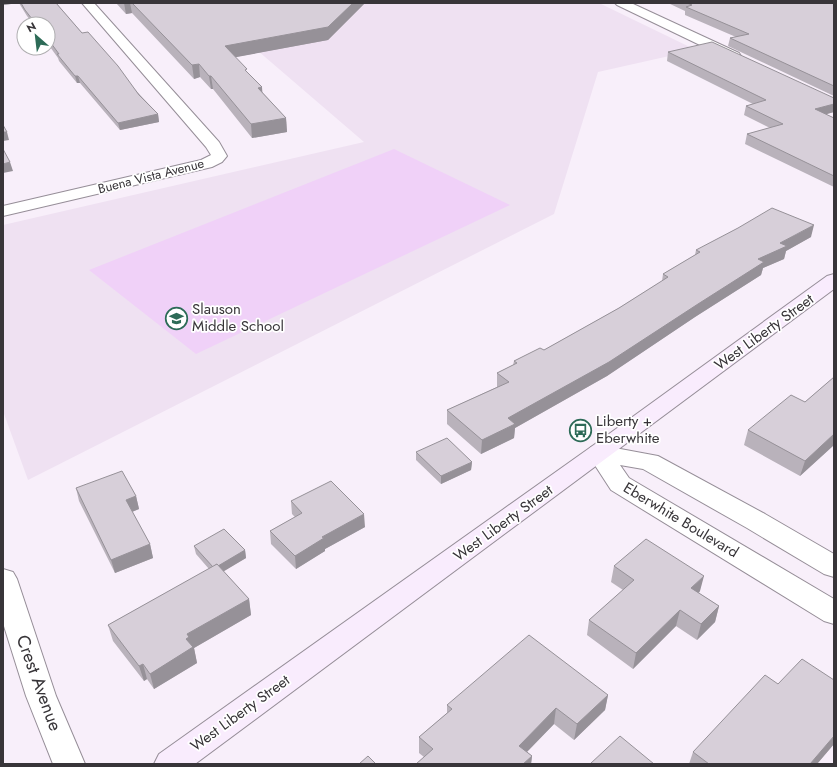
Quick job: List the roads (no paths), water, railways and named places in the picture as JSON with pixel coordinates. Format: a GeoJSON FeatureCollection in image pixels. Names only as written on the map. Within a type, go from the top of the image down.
{"type":"FeatureCollection","features":[{"type":"Feature","properties":{"kind":"main road","name":"West Liberty Street"},"geometry":{"type":"LineString","coordinates":[[170,764],[834,280]]}},
{"type":"Feature","properties":{"kind":"street","name":"Buena Vista Avenue"},"geometry":{"type":"LineString","coordinates":[[3,211],[206,164],[216,159],[218,156],[213,145],[88,3]]}},
{"type":"Feature","properties":{"kind":"street"},"geometry":{"type":"LineString","coordinates":[[621,3],[749,62]]}},
{"type":"Feature","properties":{"kind":"street","name":"Eberwhite Boulevard"},"geometry":{"type":"LineString","coordinates":[[598,453],[649,462],[756,521],[834,567]]}},
{"type":"Feature","properties":{"kind":"street","name":"Eberwhite Boulevard"},"geometry":{"type":"LineString","coordinates":[[598,453],[620,484],[834,613]]}},
{"type":"Feature","properties":{"kind":"street","name":"Crest Avenue"},"geometry":{"type":"LineString","coordinates":[[3,579],[41,696],[70,764]]}},
{"type":"Feature","properties":{"kind":"place","name":"Slauson Middle School"},"geometry":{"type":"Point","coordinates":[176,318]}},
{"type":"Feature","properties":{"kind":"place","name":"Liberty + Eberwhite"},"geometry":{"type":"Point","coordinates":[581,430]}}]}
